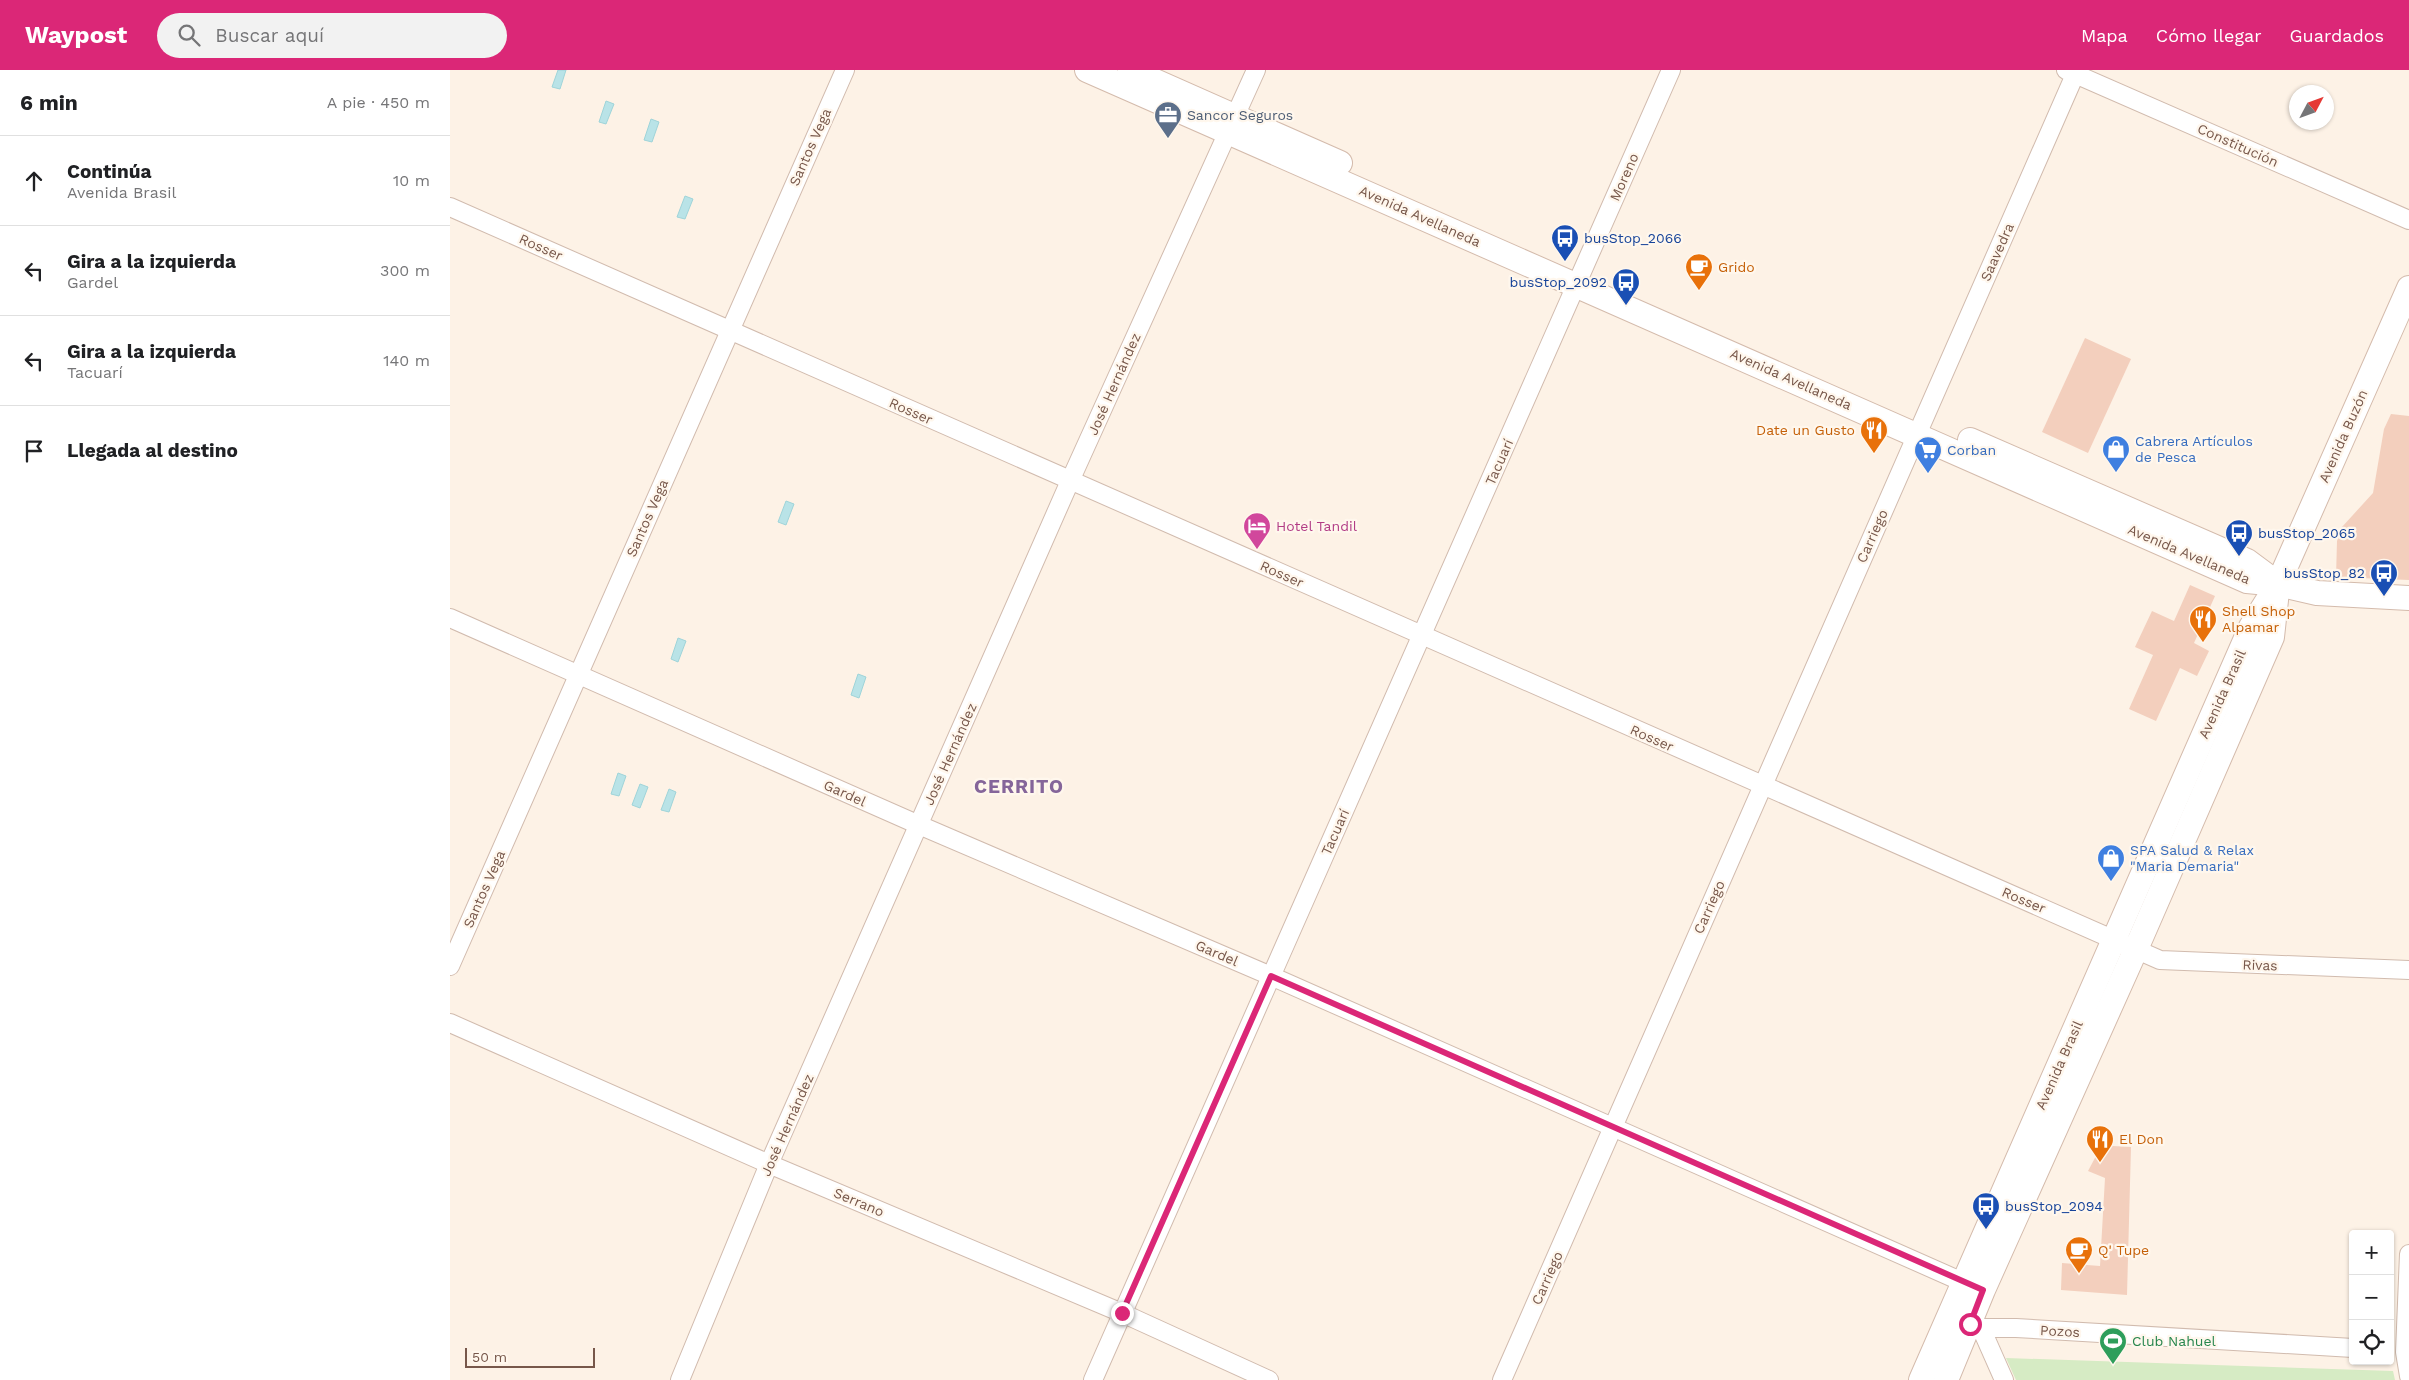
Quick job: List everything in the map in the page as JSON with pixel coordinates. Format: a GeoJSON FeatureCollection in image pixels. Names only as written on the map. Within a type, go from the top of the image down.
{"type":"FeatureCollection","features":[{"type":"Feature","properties":{"kind":"main road","name":"Avenida Avellaneda"},"geometry":{"type":"LineString","coordinates":[[1087,70],[1232,125],[1920,427],[2247,561],[2278,584]]}},
{"type":"Feature","properties":{"kind":"main road","name":"Avenida Avellaneda"},"geometry":{"type":"LineString","coordinates":[[1130,70],[1232,125]]}},
{"type":"Feature","properties":{"kind":"main road","name":"Avenida Buzón"},"geometry":{"type":"LineString","coordinates":[[2278,584],[2409,288]]}},
{"type":"Feature","properties":{"kind":"main road"},"geometry":{"type":"LineString","coordinates":[[2278,584],[2317,593],[2409,598]]}},
{"type":"Feature","properties":{"kind":"main road","name":"Avenida Brasil"},"geometry":{"type":"LineString","coordinates":[[1946,1380],[1967,1323],[1973,1286],[2115,939],[2251,627],[2278,584]]}},
{"type":"Feature","properties":{"kind":"main road","name":"Avenida Brasil"},"geometry":{"type":"LineString","coordinates":[[1973,1286],[2136,949],[2272,637],[2278,584]]}},
{"type":"Feature","properties":{"kind":"main road","name":"Avenida Brasil"},"geometry":{"type":"LineString","coordinates":[[1920,1380],[1967,1323]]}},
{"type":"Feature","properties":{"kind":"street","name":"Santos Vega"},"geometry":{"type":"LineString","coordinates":[[450,966],[844,70]]}},
{"type":"Feature","properties":{"kind":"street","name":"José Hernández"},"geometry":{"type":"LineString","coordinates":[[680,1380],[769,1164],[918,825],[1070,481],[1256,70]]}},
{"type":"Feature","properties":{"kind":"street","name":"Moreno"},"geometry":{"type":"LineString","coordinates":[[1580,277],[1671,70]]}},
{"type":"Feature","properties":{"kind":"street","name":"Constitución"},"geometry":{"type":"LineString","coordinates":[[2073,71],[2409,220]]}},
{"type":"Feature","properties":{"kind":"street","name":"Saavedra"},"geometry":{"type":"LineString","coordinates":[[1920,427],[2073,71]]}},
{"type":"Feature","properties":{"kind":"street","name":"Rosser"},"geometry":{"type":"LineString","coordinates":[[450,207],[1762,786],[2115,939]]}},
{"type":"Feature","properties":{"kind":"street","name":"Tacuarí"},"geometry":{"type":"LineString","coordinates":[[1093,1380],[1580,277]]}},
{"type":"Feature","properties":{"kind":"street","name":"Carriego"},"geometry":{"type":"LineString","coordinates":[[1502,1380],[1920,427]]}},
{"type":"Feature","properties":{"kind":"street","name":"Gardel"},"geometry":{"type":"LineString","coordinates":[[450,618],[918,825],[1271,976],[1613,1126],[1973,1286]]}},
{"type":"Feature","properties":{"kind":"street","name":"Rivas"},"geometry":{"type":"LineString","coordinates":[[2115,939],[2167,962],[2409,970]]}},
{"type":"Feature","properties":{"kind":"street","name":"Serrano"},"geometry":{"type":"LineString","coordinates":[[450,1023],[769,1164],[1122,1313],[1268,1380]]}},
{"type":"Feature","properties":{"kind":"street"},"geometry":{"type":"LineString","coordinates":[[2409,1254],[2402,1351],[2409,1376]]}},
{"type":"Feature","properties":{"kind":"street"},"geometry":{"type":"LineString","coordinates":[[1967,1323],[2004,1380]]}},
{"type":"Feature","properties":{"kind":"street","name":"Pozos"},"geometry":{"type":"LineString","coordinates":[[1967,1323],[2016,1328],[2349,1348]]}},
{"type":"Feature","properties":{"kind":"green space","name":"Club Nahuel"},"geometry":{"type":"Polygon","coordinates":[[[2006,1358],[2393,1371],[2395,1380],[2016,1380],[2006,1358]]]}},
{"type":"Feature","properties":{"kind":"water"},"geometry":{"type":"Polygon","coordinates":[[[558,70],[566,70],[560,89],[552,87],[558,70]]]}},
{"type":"Feature","properties":{"kind":"water"},"geometry":{"type":"Polygon","coordinates":[[[606,101],[614,104],[606,124],[599,122],[606,101]]]}},
{"type":"Feature","properties":{"kind":"water"},"geometry":{"type":"Polygon","coordinates":[[[651,119],[659,122],[652,142],[644,140],[651,119]]]}},
{"type":"Feature","properties":{"kind":"water"},"geometry":{"type":"Polygon","coordinates":[[[685,196],[693,199],[685,219],[677,217],[685,196]]]}},
{"type":"Feature","properties":{"kind":"water"},"geometry":{"type":"Polygon","coordinates":[[[786,501],[794,504],[786,525],[778,522],[786,501]]]}},
{"type":"Feature","properties":{"kind":"water"},"geometry":{"type":"Polygon","coordinates":[[[678,638],[686,641],[678,662],[671,659],[678,638]]]}},
{"type":"Feature","properties":{"kind":"water"},"geometry":{"type":"Polygon","coordinates":[[[858,674],[866,677],[859,698],[851,695],[858,674]]]}},
{"type":"Feature","properties":{"kind":"water"},"geometry":{"type":"Polygon","coordinates":[[[618,773],[626,776],[619,796],[611,794],[618,773]]]}},
{"type":"Feature","properties":{"kind":"water"},"geometry":{"type":"Polygon","coordinates":[[[640,784],[648,787],[640,808],[632,805],[640,784]]]}},
{"type":"Feature","properties":{"kind":"water"},"geometry":{"type":"Polygon","coordinates":[[[669,789],[676,792],[669,812],[661,810],[669,789]]]}},
{"type":"Feature","properties":{"kind":"building"},"geometry":{"type":"Polygon","coordinates":[[[2085,338],[2131,359],[2088,453],[2042,432],[2085,338]]]}},
{"type":"Feature","properties":{"kind":"building"},"geometry":{"type":"Polygon","coordinates":[[[2391,414],[2409,416],[2409,580],[2336,577],[2337,541],[2342,527],[2373,493],[2384,429],[2391,414]]]}},
{"type":"Feature","properties":{"kind":"building"},"geometry":{"type":"Polygon","coordinates":[[[2190,585],[2215,596],[2194,643],[2209,651],[2197,676],[2180,668],[2156,721],[2129,709],[2153,655],[2135,647],[2152,611],[2174,621],[2190,585]]]}},
{"type":"Feature","properties":{"kind":"building"},"geometry":{"type":"Polygon","coordinates":[[[2095,1145],[2131,1147],[2127,1295],[2061,1290],[2062,1263],[2100,1266],[2105,1178],[2088,1171],[2096,1156],[2095,1145]]]}},
{"type":"Feature","properties":{"kind":"place","name":"Sancor Seguros"},"geometry":{"type":"Point","coordinates":[1168,139]}},
{"type":"Feature","properties":{"kind":"place","name":"busStop_2066"},"geometry":{"type":"Point","coordinates":[1565,262]}},
{"type":"Feature","properties":{"kind":"place","name":"Grido"},"geometry":{"type":"Point","coordinates":[1699,291]}},
{"type":"Feature","properties":{"kind":"place","name":"busStop_2092"},"geometry":{"type":"Point","coordinates":[1626,306]}},
{"type":"Feature","properties":{"kind":"place","name":"Date un Gusto"},"geometry":{"type":"Point","coordinates":[1874,454]}},
{"type":"Feature","properties":{"kind":"place","name":"Cabrera Artículos de Pesca"},"geometry":{"type":"Point","coordinates":[2116,473]}},
{"type":"Feature","properties":{"kind":"place","name":"Corban"},"geometry":{"type":"Point","coordinates":[1928,474]}},
{"type":"Feature","properties":{"kind":"place","name":"Hotel Tandil"},"geometry":{"type":"Point","coordinates":[1257,550]}},
{"type":"Feature","properties":{"kind":"place","name":"busStop_2065"},"geometry":{"type":"Point","coordinates":[2239,557]}},
{"type":"Feature","properties":{"kind":"place","name":"busStop_82"},"geometry":{"type":"Point","coordinates":[2384,597]}},
{"type":"Feature","properties":{"kind":"place","name":"Shell Shop Alpamar"},"geometry":{"type":"Point","coordinates":[2203,643]}},
{"type":"Feature","properties":{"kind":"place","name":"SPA Salud & Relax \"Maria Demaria\""},"geometry":{"type":"Point","coordinates":[2111,882]}},
{"type":"Feature","properties":{"kind":"place","name":"El Don"},"geometry":{"type":"Point","coordinates":[2100,1163]}},
{"type":"Feature","properties":{"kind":"place","name":"busStop_2094"},"geometry":{"type":"Point","coordinates":[1986,1230]}},
{"type":"Feature","properties":{"kind":"place","name":"Q' Tupe"},"geometry":{"type":"Point","coordinates":[2079,1274]}},
{"type":"Feature","properties":{"kind":"place","name":"Club Nahuel"},"geometry":{"type":"Point","coordinates":[2113,1365]}},
{"type":"Feature","properties":{"kind":"district","name":"CERRITO"},"geometry":{"type":"Point","coordinates":[1019,786]}},
{"type":"Feature","properties":{"kind":"route"},"geometry":{"type":"LineString","coordinates":[[1122,1313],[1271,976],[1983,1290],[1970,1324]]}}]}
